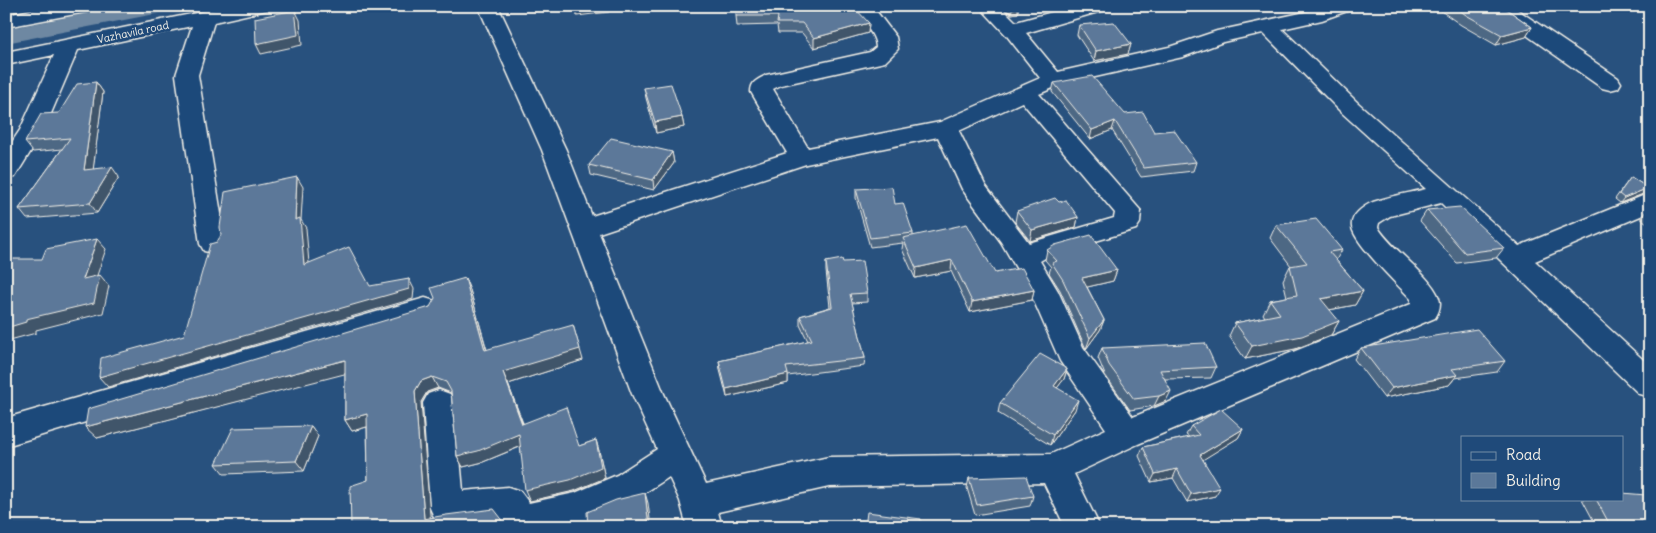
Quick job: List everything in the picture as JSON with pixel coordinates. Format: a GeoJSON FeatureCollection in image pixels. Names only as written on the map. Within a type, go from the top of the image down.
{"type":"FeatureCollection","features":[{"type":"Feature","properties":{"kind":"street"},"geometry":{"type":"LineString","coordinates":[[6,21],[86,6]]}},
{"type":"Feature","properties":{"kind":"street","name":"Vazhavila road"},"geometry":{"type":"LineString","coordinates":[[6,59],[260,6]]}},
{"type":"Feature","properties":{"kind":"street"},"geometry":{"type":"LineString","coordinates":[[488,6],[554,150],[648,394],[701,514],[829,472],[1054,468],[1128,434],[1425,310],[1426,302],[1421,292],[1370,237],[1365,227],[1366,220],[1381,209],[1446,193]]}},
{"type":"Feature","properties":{"kind":"street"},"geometry":{"type":"LineString","coordinates":[[989,6],[1014,32],[1053,80]]}},
{"type":"Feature","properties":{"kind":"street"},"geometry":{"type":"LineString","coordinates":[[1014,32],[1021,27],[1098,6]]}},
{"type":"Feature","properties":{"kind":"street"},"geometry":{"type":"LineString","coordinates":[[584,228],[801,157],[946,128],[1053,80],[1176,52],[1216,37],[1315,16],[1344,6]]}},
{"type":"Feature","properties":{"kind":"street"},"geometry":{"type":"LineString","coordinates":[[1498,6],[1610,83]]}},
{"type":"Feature","properties":{"kind":"street"},"geometry":{"type":"LineString","coordinates":[[801,157],[762,92],[762,86],[774,80],[882,54],[887,49],[886,37],[865,10]]}},
{"type":"Feature","properties":{"kind":"street"},"geometry":{"type":"LineString","coordinates":[[205,17],[187,74],[214,244]]}},
{"type":"Feature","properties":{"kind":"street"},"geometry":{"type":"LineString","coordinates":[[1267,26],[1348,107],[1446,193],[1650,385]]}},
{"type":"Feature","properties":{"kind":"street"},"geometry":{"type":"LineString","coordinates":[[6,171],[32,130],[69,46]]}},
{"type":"Feature","properties":{"kind":"street"},"geometry":{"type":"LineString","coordinates":[[1025,92],[1128,211],[1127,223],[1043,247],[1025,258]]}},
{"type":"Feature","properties":{"kind":"street"},"geometry":{"type":"LineString","coordinates":[[946,128],[959,159],[975,189],[1011,236],[1044,291],[1071,353],[1128,434]]}},
{"type":"Feature","properties":{"kind":"street"},"geometry":{"type":"LineString","coordinates":[[1515,258],[1650,202]]}},
{"type":"Feature","properties":{"kind":"street"},"geometry":{"type":"LineString","coordinates":[[6,432],[425,309]]}},
{"type":"Feature","properties":{"kind":"street"},"geometry":{"type":"LineString","coordinates":[[440,403],[447,508],[508,502],[522,520],[578,508],[629,486],[675,454]]}},
{"type":"Feature","properties":{"kind":"street"},"geometry":{"type":"LineString","coordinates":[[1054,468],[1084,527]]}},
{"type":"Feature","properties":{"kind":"building"},"geometry":{"type":"Polygon","coordinates":[[[737,6],[853,6],[869,23],[814,38],[802,23],[777,23],[778,16],[736,16],[737,6]]]}},
{"type":"Feature","properties":{"kind":"building"},"geometry":{"type":"Polygon","coordinates":[[[1009,6],[1018,6],[1018,8],[1012,9],[1009,6]]]}},
{"type":"Feature","properties":{"kind":"building"},"geometry":{"type":"Polygon","coordinates":[[[1454,6],[1502,6],[1532,27],[1502,35],[1454,6]]]}},
{"type":"Feature","properties":{"kind":"building"},"geometry":{"type":"Polygon","coordinates":[[[295,10],[298,35],[256,44],[255,18],[295,10]]]}},
{"type":"Feature","properties":{"kind":"building"},"geometry":{"type":"Polygon","coordinates":[[[1114,22],[1131,44],[1096,51],[1079,25],[1114,22]]]}},
{"type":"Feature","properties":{"kind":"building"},"geometry":{"type":"Polygon","coordinates":[[[1092,76],[1125,114],[1143,112],[1154,132],[1174,130],[1196,162],[1144,168],[1115,121],[1092,130],[1054,83],[1092,76]]]}},
{"type":"Feature","properties":{"kind":"building"},"geometry":{"type":"Polygon","coordinates":[[[96,82],[84,170],[112,167],[90,203],[19,209],[70,138],[25,142],[41,114],[59,113],[77,84],[96,82]]]}},
{"type":"Feature","properties":{"kind":"building"},"geometry":{"type":"Polygon","coordinates":[[[671,84],[682,117],[655,122],[644,88],[671,84]]]}},
{"type":"Feature","properties":{"kind":"building"},"geometry":{"type":"Polygon","coordinates":[[[611,138],[672,152],[653,180],[589,165],[611,138]]]}},
{"type":"Feature","properties":{"kind":"building"},"geometry":{"type":"Polygon","coordinates":[[[297,177],[295,220],[300,218],[304,265],[349,247],[370,286],[409,279],[409,289],[99,377],[101,358],[184,335],[210,244],[217,242],[221,235],[220,227],[225,192],[297,177]]]}},
{"type":"Feature","properties":{"kind":"building"},"geometry":{"type":"Polygon","coordinates":[[[1631,177],[1648,188],[1624,198],[1619,194],[1631,177]]]}},
{"type":"Feature","properties":{"kind":"building"},"geometry":{"type":"Polygon","coordinates":[[[892,187],[895,204],[903,203],[913,233],[870,238],[856,189],[892,187]]]}},
{"type":"Feature","properties":{"kind":"building"},"geometry":{"type":"Polygon","coordinates":[[[1055,198],[1059,202],[1066,200],[1078,217],[1032,230],[1017,211],[1055,198]]]}},
{"type":"Feature","properties":{"kind":"building"},"geometry":{"type":"Polygon","coordinates":[[[1460,207],[1504,248],[1465,253],[1427,210],[1460,207]]]}},
{"type":"Feature","properties":{"kind":"building"},"geometry":{"type":"Polygon","coordinates":[[[1316,219],[1342,250],[1329,252],[1363,291],[1321,299],[1339,321],[1302,336],[1252,346],[1235,323],[1280,314],[1270,300],[1297,295],[1290,266],[1307,263],[1276,225],[1316,219]]]}},
{"type":"Feature","properties":{"kind":"building"},"geometry":{"type":"Polygon","coordinates":[[[967,224],[995,273],[1022,268],[1034,290],[972,302],[952,260],[916,268],[903,238],[967,224]]]}},
{"type":"Feature","properties":{"kind":"building"},"geometry":{"type":"Polygon","coordinates":[[[1091,235],[1117,270],[1082,278],[1104,320],[1090,338],[1063,280],[1052,263],[1057,261],[1047,250],[1055,245],[1091,235]]]}},
{"type":"Feature","properties":{"kind":"building"},"geometry":{"type":"Polygon","coordinates":[[[97,239],[83,279],[100,275],[94,303],[26,319],[26,322],[6,328],[6,259],[42,259],[46,249],[97,239]]]}},
{"type":"Feature","properties":{"kind":"building"},"geometry":{"type":"Polygon","coordinates":[[[842,259],[843,262],[862,261],[867,293],[850,294],[865,358],[786,367],[788,374],[726,389],[719,361],[812,340],[800,316],[832,307],[826,262],[842,259]]]}},
{"type":"Feature","properties":{"kind":"building"},"geometry":{"type":"Polygon","coordinates":[[[465,278],[485,350],[573,325],[580,349],[503,372],[522,424],[566,407],[579,446],[596,440],[601,467],[570,480],[525,490],[519,434],[478,451],[457,456],[451,391],[446,382],[432,377],[421,381],[415,391],[424,519],[494,509],[501,518],[501,527],[351,527],[350,486],[368,480],[367,414],[345,420],[345,360],[85,427],[88,409],[430,307],[435,298],[431,288],[465,278]]]}},
{"type":"Feature","properties":{"kind":"building"},"geometry":{"type":"Polygon","coordinates":[[[1477,329],[1505,361],[1452,369],[1457,375],[1392,388],[1361,348],[1477,329]]]}},
{"type":"Feature","properties":{"kind":"building"},"geometry":{"type":"Polygon","coordinates":[[[1205,343],[1216,367],[1160,370],[1171,391],[1159,396],[1134,399],[1109,365],[1102,348],[1205,343]]]}},
{"type":"Feature","properties":{"kind":"building"},"geometry":{"type":"Polygon","coordinates":[[[1040,354],[1067,369],[1054,386],[1078,400],[1053,435],[1000,403],[1040,354]]]}},
{"type":"Feature","properties":{"kind":"building"},"geometry":{"type":"Polygon","coordinates":[[[1221,409],[1243,429],[1200,455],[1220,488],[1191,494],[1177,469],[1155,474],[1143,447],[1199,435],[1191,426],[1221,409]]]}},
{"type":"Feature","properties":{"kind":"building"},"geometry":{"type":"Polygon","coordinates":[[[311,426],[296,461],[216,464],[233,428],[311,426]]]}},
{"type":"Feature","properties":{"kind":"building"},"geometry":{"type":"Polygon","coordinates":[[[1026,476],[1033,496],[977,505],[969,478],[1026,476]]]}},
{"type":"Feature","properties":{"kind":"building"},"geometry":{"type":"Polygon","coordinates":[[[645,493],[649,527],[588,527],[587,512],[616,500],[645,493]]]}},
{"type":"Feature","properties":{"kind":"building"},"geometry":{"type":"Polygon","coordinates":[[[1624,493],[1646,495],[1650,501],[1650,527],[1611,527],[1597,500],[1624,500],[1624,493]]]}},
{"type":"Feature","properties":{"kind":"building"},"geometry":{"type":"Polygon","coordinates":[[[867,512],[921,519],[920,527],[865,527],[867,512]]]}},
{"type":"Feature","properties":{"kind":"waterway"},"geometry":{"type":"LineString","coordinates":[[6,36],[160,6]]}}]}
